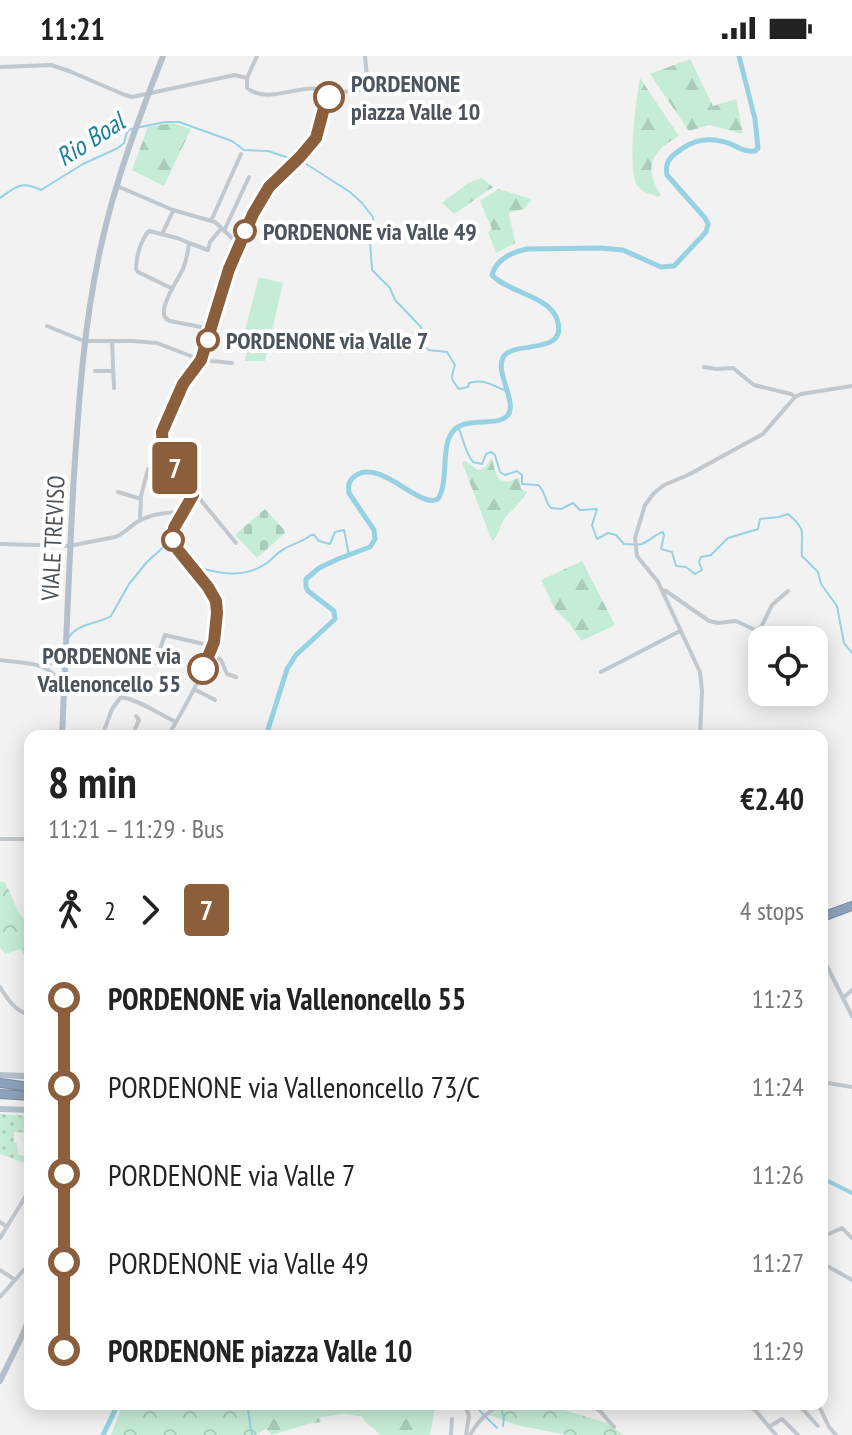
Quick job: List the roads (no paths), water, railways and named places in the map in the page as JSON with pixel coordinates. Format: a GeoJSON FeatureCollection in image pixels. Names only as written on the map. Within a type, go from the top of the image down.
{"type":"FeatureCollection","features":[{"type":"Feature","properties":{"kind":"highway"},"geometry":{"type":"LineString","coordinates":[[828,918],[852,909]]}},
{"type":"Feature","properties":{"kind":"highway"},"geometry":{"type":"LineString","coordinates":[[0,1083],[24,1092]]}},
{"type":"Feature","properties":{"kind":"highway"},"geometry":{"type":"LineString","coordinates":[[0,1094],[24,1094]]}},
{"type":"Feature","properties":{"kind":"main road","name":"VIALE TREVISO"},"geometry":{"type":"LineString","coordinates":[[62,730],[69,546],[84,341],[101,245],[117,186],[163,56]]}},
{"type":"Feature","properties":{"kind":"main road"},"geometry":{"type":"LineString","coordinates":[[0,1075],[24,1077]]}},
{"type":"Feature","properties":{"kind":"main road"},"geometry":{"type":"LineString","coordinates":[[0,1109],[24,1110]]}},
{"type":"Feature","properties":{"kind":"main road"},"geometry":{"type":"LineString","coordinates":[[0,1381],[24,1331]]}},
{"type":"Feature","properties":{"kind":"street"},"geometry":{"type":"LineString","coordinates":[[257,56],[247,78],[247,88],[253,92],[273,94],[315,88],[328,94],[358,92],[363,89],[367,78],[365,56]]}},
{"type":"Feature","properties":{"kind":"street"},"geometry":{"type":"LineString","coordinates":[[0,67],[51,65],[91,79],[128,97],[235,75],[247,78]]}},
{"type":"Feature","properties":{"kind":"street"},"geometry":{"type":"LineString","coordinates":[[236,543],[199,498],[193,495],[168,460],[163,449],[162,432],[183,384],[201,360],[229,269],[263,193],[316,138],[328,94]]}},
{"type":"Feature","properties":{"kind":"street"},"geometry":{"type":"LineString","coordinates":[[211,221],[241,154]]}},
{"type":"Feature","properties":{"kind":"street"},"geometry":{"type":"LineString","coordinates":[[171,288],[136,269],[147,232],[154,231],[208,250],[210,242],[222,230],[249,177]]}},
{"type":"Feature","properties":{"kind":"street"},"geometry":{"type":"LineString","coordinates":[[117,186],[173,210],[211,221],[241,242]]}},
{"type":"Feature","properties":{"kind":"street"},"geometry":{"type":"LineString","coordinates":[[162,234],[173,210]]}},
{"type":"Feature","properties":{"kind":"street"},"geometry":{"type":"LineString","coordinates":[[189,243],[183,267],[171,288],[165,318],[211,329]]}},
{"type":"Feature","properties":{"kind":"street"},"geometry":{"type":"LineString","coordinates":[[47,326],[84,341],[157,343],[201,360],[232,363]]}},
{"type":"Feature","properties":{"kind":"street"},"geometry":{"type":"LineString","coordinates":[[112,341],[114,388]]}},
{"type":"Feature","properties":{"kind":"street"},"geometry":{"type":"LineString","coordinates":[[704,367],[733,368],[754,385],[795,397]]}},
{"type":"Feature","properties":{"kind":"street"},"geometry":{"type":"LineString","coordinates":[[95,371],[113,371]]}},
{"type":"Feature","properties":{"kind":"street"},"geometry":{"type":"LineString","coordinates":[[700,730],[700,672],[658,582],[640,562],[635,544],[645,505],[664,485],[763,434],[795,397],[852,386]]}},
{"type":"Feature","properties":{"kind":"street"},"geometry":{"type":"LineString","coordinates":[[140,520],[148,469]]}},
{"type":"Feature","properties":{"kind":"street"},"geometry":{"type":"LineString","coordinates":[[118,492],[141,499]]}},
{"type":"Feature","properties":{"kind":"street"},"geometry":{"type":"LineString","coordinates":[[171,730],[210,653],[216,627],[216,601],[178,550],[173,537],[174,528],[193,495]]}},
{"type":"Feature","properties":{"kind":"street"},"geometry":{"type":"LineString","coordinates":[[0,544],[69,546],[115,537],[140,520],[155,515],[184,512]]}},
{"type":"Feature","properties":{"kind":"street"},"geometry":{"type":"LineString","coordinates":[[662,590],[709,621],[736,621],[755,630],[772,605],[788,591]]}},
{"type":"Feature","properties":{"kind":"street"},"geometry":{"type":"LineString","coordinates":[[601,672],[680,631]]}},
{"type":"Feature","properties":{"kind":"street"},"geometry":{"type":"LineString","coordinates":[[110,647],[152,664],[165,635],[213,646]]}},
{"type":"Feature","properties":{"kind":"street"},"geometry":{"type":"LineString","coordinates":[[44,666],[54,662],[66,649]]}},
{"type":"Feature","properties":{"kind":"street"},"geometry":{"type":"LineString","coordinates":[[92,654],[115,664],[120,651]]}},
{"type":"Feature","properties":{"kind":"street"},"geometry":{"type":"LineString","coordinates":[[210,653],[221,660],[227,674],[236,677]]}},
{"type":"Feature","properties":{"kind":"street"},"geometry":{"type":"LineString","coordinates":[[0,660],[44,666],[52,671],[64,690]]}},
{"type":"Feature","properties":{"kind":"street"},"geometry":{"type":"LineString","coordinates":[[54,662],[65,668]]}},
{"type":"Feature","properties":{"kind":"street"},"geometry":{"type":"LineString","coordinates":[[52,671],[65,668]]}},
{"type":"Feature","properties":{"kind":"street"},"geometry":{"type":"LineString","coordinates":[[194,689],[215,700]]}},
{"type":"Feature","properties":{"kind":"street"},"geometry":{"type":"LineString","coordinates":[[104,730],[112,709],[124,697],[176,722]]}},
{"type":"Feature","properties":{"kind":"street"},"geometry":{"type":"LineString","coordinates":[[136,716],[139,720],[136,730]]}},
{"type":"Feature","properties":{"kind":"street"},"geometry":{"type":"LineString","coordinates":[[0,839],[24,839]]}},
{"type":"Feature","properties":{"kind":"street"},"geometry":{"type":"LineString","coordinates":[[828,967],[852,1016]]}},
{"type":"Feature","properties":{"kind":"street"},"geometry":{"type":"LineString","coordinates":[[0,987],[12,1005],[24,1014]]}},
{"type":"Feature","properties":{"kind":"street"},"geometry":{"type":"LineString","coordinates":[[844,997],[852,990]]}},
{"type":"Feature","properties":{"kind":"street"},"geometry":{"type":"LineString","coordinates":[[828,1083],[852,1087]]}},
{"type":"Feature","properties":{"kind":"street"},"geometry":{"type":"LineString","coordinates":[[0,1238],[24,1199]]}},
{"type":"Feature","properties":{"kind":"street"},"geometry":{"type":"LineString","coordinates":[[0,1222],[7,1227]]}},
{"type":"Feature","properties":{"kind":"street"},"geometry":{"type":"LineString","coordinates":[[828,1234],[842,1228],[852,1238]]}},
{"type":"Feature","properties":{"kind":"street"},"geometry":{"type":"LineString","coordinates":[[828,1266],[852,1280]]}},
{"type":"Feature","properties":{"kind":"street"},"geometry":{"type":"LineString","coordinates":[[0,1270],[14,1279]]}},
{"type":"Feature","properties":{"kind":"street"},"geometry":{"type":"LineString","coordinates":[[0,1297],[24,1270]]}},
{"type":"Feature","properties":{"kind":"street"},"geometry":{"type":"LineString","coordinates":[[467,1410],[468,1435]]}},
{"type":"Feature","properties":{"kind":"street"},"geometry":{"type":"LineString","coordinates":[[468,1435],[483,1417],[494,1410]]}},
{"type":"Feature","properties":{"kind":"street"},"geometry":{"type":"LineString","coordinates":[[599,1410],[614,1427]]}},
{"type":"Feature","properties":{"kind":"street"},"geometry":{"type":"LineString","coordinates":[[755,1410],[776,1435]]}},
{"type":"Feature","properties":{"kind":"street"},"geometry":{"type":"LineString","coordinates":[[803,1410],[816,1424],[825,1418]]}},
{"type":"Feature","properties":{"kind":"street"},"geometry":{"type":"LineString","coordinates":[[821,1410],[832,1434]]}},
{"type":"Feature","properties":{"kind":"street"},"geometry":{"type":"LineString","coordinates":[[469,1416],[483,1417]]}},
{"type":"Feature","properties":{"kind":"street"},"geometry":{"type":"LineString","coordinates":[[451,1435],[452,1419]]}},
{"type":"Feature","properties":{"kind":"street"},"geometry":{"type":"LineString","coordinates":[[770,1426],[782,1419],[798,1435]]}},
{"type":"Feature","properties":{"kind":"waterway"},"geometry":{"type":"LineString","coordinates":[[268,730],[287,669],[296,655],[335,619],[334,611],[308,591],[306,579],[319,568],[370,547],[375,539],[374,530],[349,493],[351,480],[363,472],[372,472],[417,496],[438,499],[442,491],[447,444],[455,429],[468,423],[497,421],[508,415],[510,402],[501,368],[505,355],[549,343],[556,338],[559,330],[553,311],[537,299],[499,281],[492,275],[494,269],[511,254],[527,249],[623,250],[661,267],[674,266],[706,232],[708,224],[667,175],[669,160],[682,148],[702,140],[723,142],[748,151],[758,148],[755,119],[739,56]]}},
{"type":"Feature","properties":{"kind":"waterway","name":"Rio Boal"},"geometry":{"type":"LineString","coordinates":[[0,198],[23,185],[41,190],[83,164],[118,148],[131,129],[165,122],[179,122],[232,141],[244,150],[295,157]]}},
{"type":"Feature","properties":{"kind":"waterway","name":"Rio Boal"},"geometry":{"type":"LineString","coordinates":[[300,160],[350,192],[373,217],[370,241],[372,270],[421,327],[424,335],[419,343],[429,350],[447,352],[455,365],[452,378],[459,389],[479,381],[506,391]]}},
{"type":"Feature","properties":{"kind":"waterway"},"geometry":{"type":"LineString","coordinates":[[458,427],[473,462],[482,464],[486,454],[491,452],[495,455],[500,472],[505,475],[517,471],[522,475],[522,484],[538,485],[551,508],[561,509],[573,503],[580,510],[597,509],[592,525],[597,539],[608,533],[616,535],[624,544],[640,544],[663,532],[661,549],[672,552],[676,566],[686,567],[695,574],[702,570],[701,557],[711,555],[728,538],[758,529],[760,519],[788,514],[801,529],[802,556],[818,572],[821,584],[837,606],[844,643],[852,653]]}},
{"type":"Feature","properties":{"kind":"waterway"},"geometry":{"type":"LineString","coordinates":[[176,539],[197,567],[223,573],[256,569],[311,535],[330,544],[335,532],[344,530],[349,555]]}},
{"type":"Feature","properties":{"kind":"waterway"},"geometry":{"type":"LineString","coordinates":[[69,637],[78,629],[111,616],[129,584],[170,541]]}},
{"type":"Feature","properties":{"kind":"waterway"},"geometry":{"type":"LineString","coordinates":[[46,662],[62,649]]}},
{"type":"Feature","properties":{"kind":"waterway"},"geometry":{"type":"LineString","coordinates":[[828,1181],[852,1193]]}},
{"type":"Feature","properties":{"kind":"waterway"},"geometry":{"type":"LineString","coordinates":[[103,1435],[115,1410]]}},
{"type":"Feature","properties":{"kind":"waterway"},"geometry":{"type":"LineString","coordinates":[[248,1410],[252,1435]]}},
{"type":"Feature","properties":{"kind":"waterway"},"geometry":{"type":"LineString","coordinates":[[479,1410],[497,1428]]}},
{"type":"Feature","properties":{"kind":"waterway"},"geometry":{"type":"LineString","coordinates":[[502,1410],[503,1426]]}},
{"type":"Feature","properties":{"kind":"place","name":"PORDENONE piazza Valle 10"},"geometry":{"type":"Point","coordinates":[329,97]}},
{"type":"Feature","properties":{"kind":"place","name":"PORDENONE via Valle 49"},"geometry":{"type":"Point","coordinates":[245,231]}},
{"type":"Feature","properties":{"kind":"place","name":"PORDENONE via Valle 7"},"geometry":{"type":"Point","coordinates":[208,340]}},
{"type":"Feature","properties":{"kind":"place","name":"PORDENONE via Vallenoncello 55"},"geometry":{"type":"Point","coordinates":[203,669]}}]}
